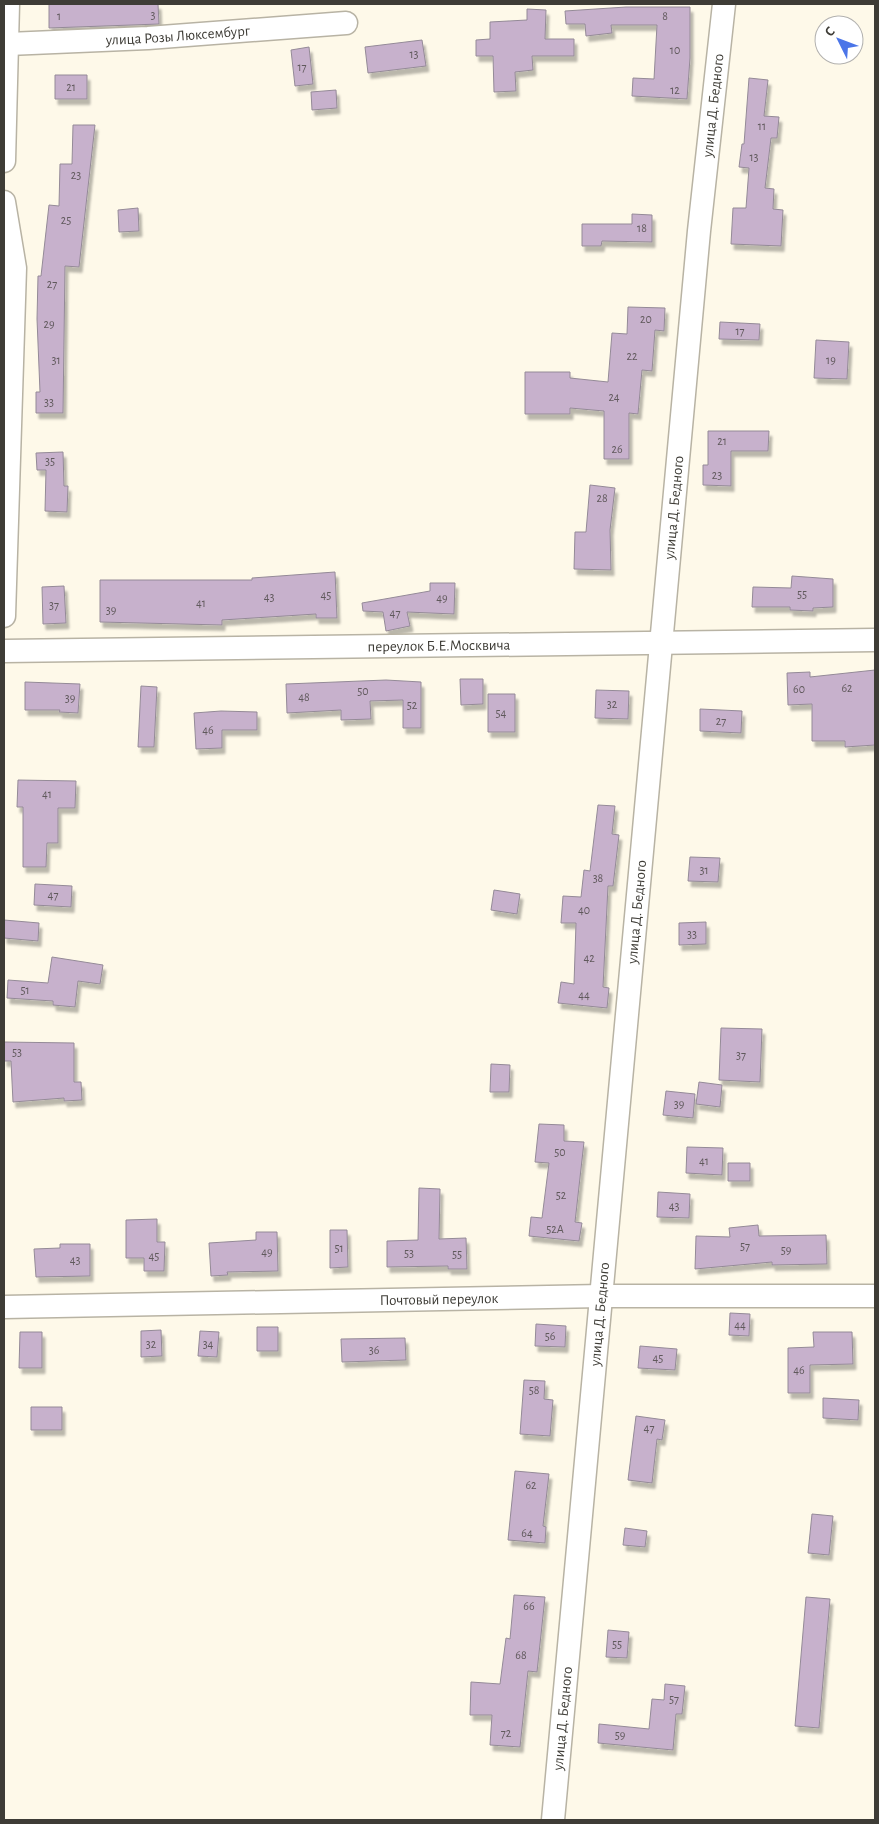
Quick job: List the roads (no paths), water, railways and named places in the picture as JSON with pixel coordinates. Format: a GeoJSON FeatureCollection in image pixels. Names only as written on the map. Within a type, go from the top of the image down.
{"type":"FeatureCollection","features":[{"type":"Feature","properties":{"kind":"street"},"geometry":{"type":"LineString","coordinates":[[4,161],[8,4]]}},
{"type":"Feature","properties":{"kind":"street","name":"улица Д. Бедного"},"geometry":{"type":"LineString","coordinates":[[553,1820],[699,231],[724,4]]}},
{"type":"Feature","properties":{"kind":"street","name":"улица Розы Люксембург"},"geometry":{"type":"LineString","coordinates":[[8,44],[148,38],[346,24]]}},
{"type":"Feature","properties":{"kind":"street"},"geometry":{"type":"LineString","coordinates":[[4,202],[15,268],[4,616]]}},
{"type":"Feature","properties":{"kind":"street","name":"переулок Б.Е.Москвича"},"geometry":{"type":"LineString","coordinates":[[4,651],[875,640]]}},
{"type":"Feature","properties":{"kind":"street","name":"Почтовый переулок"},"geometry":{"type":"LineString","coordinates":[[4,1307],[602,1296],[875,1296]]}}]}
